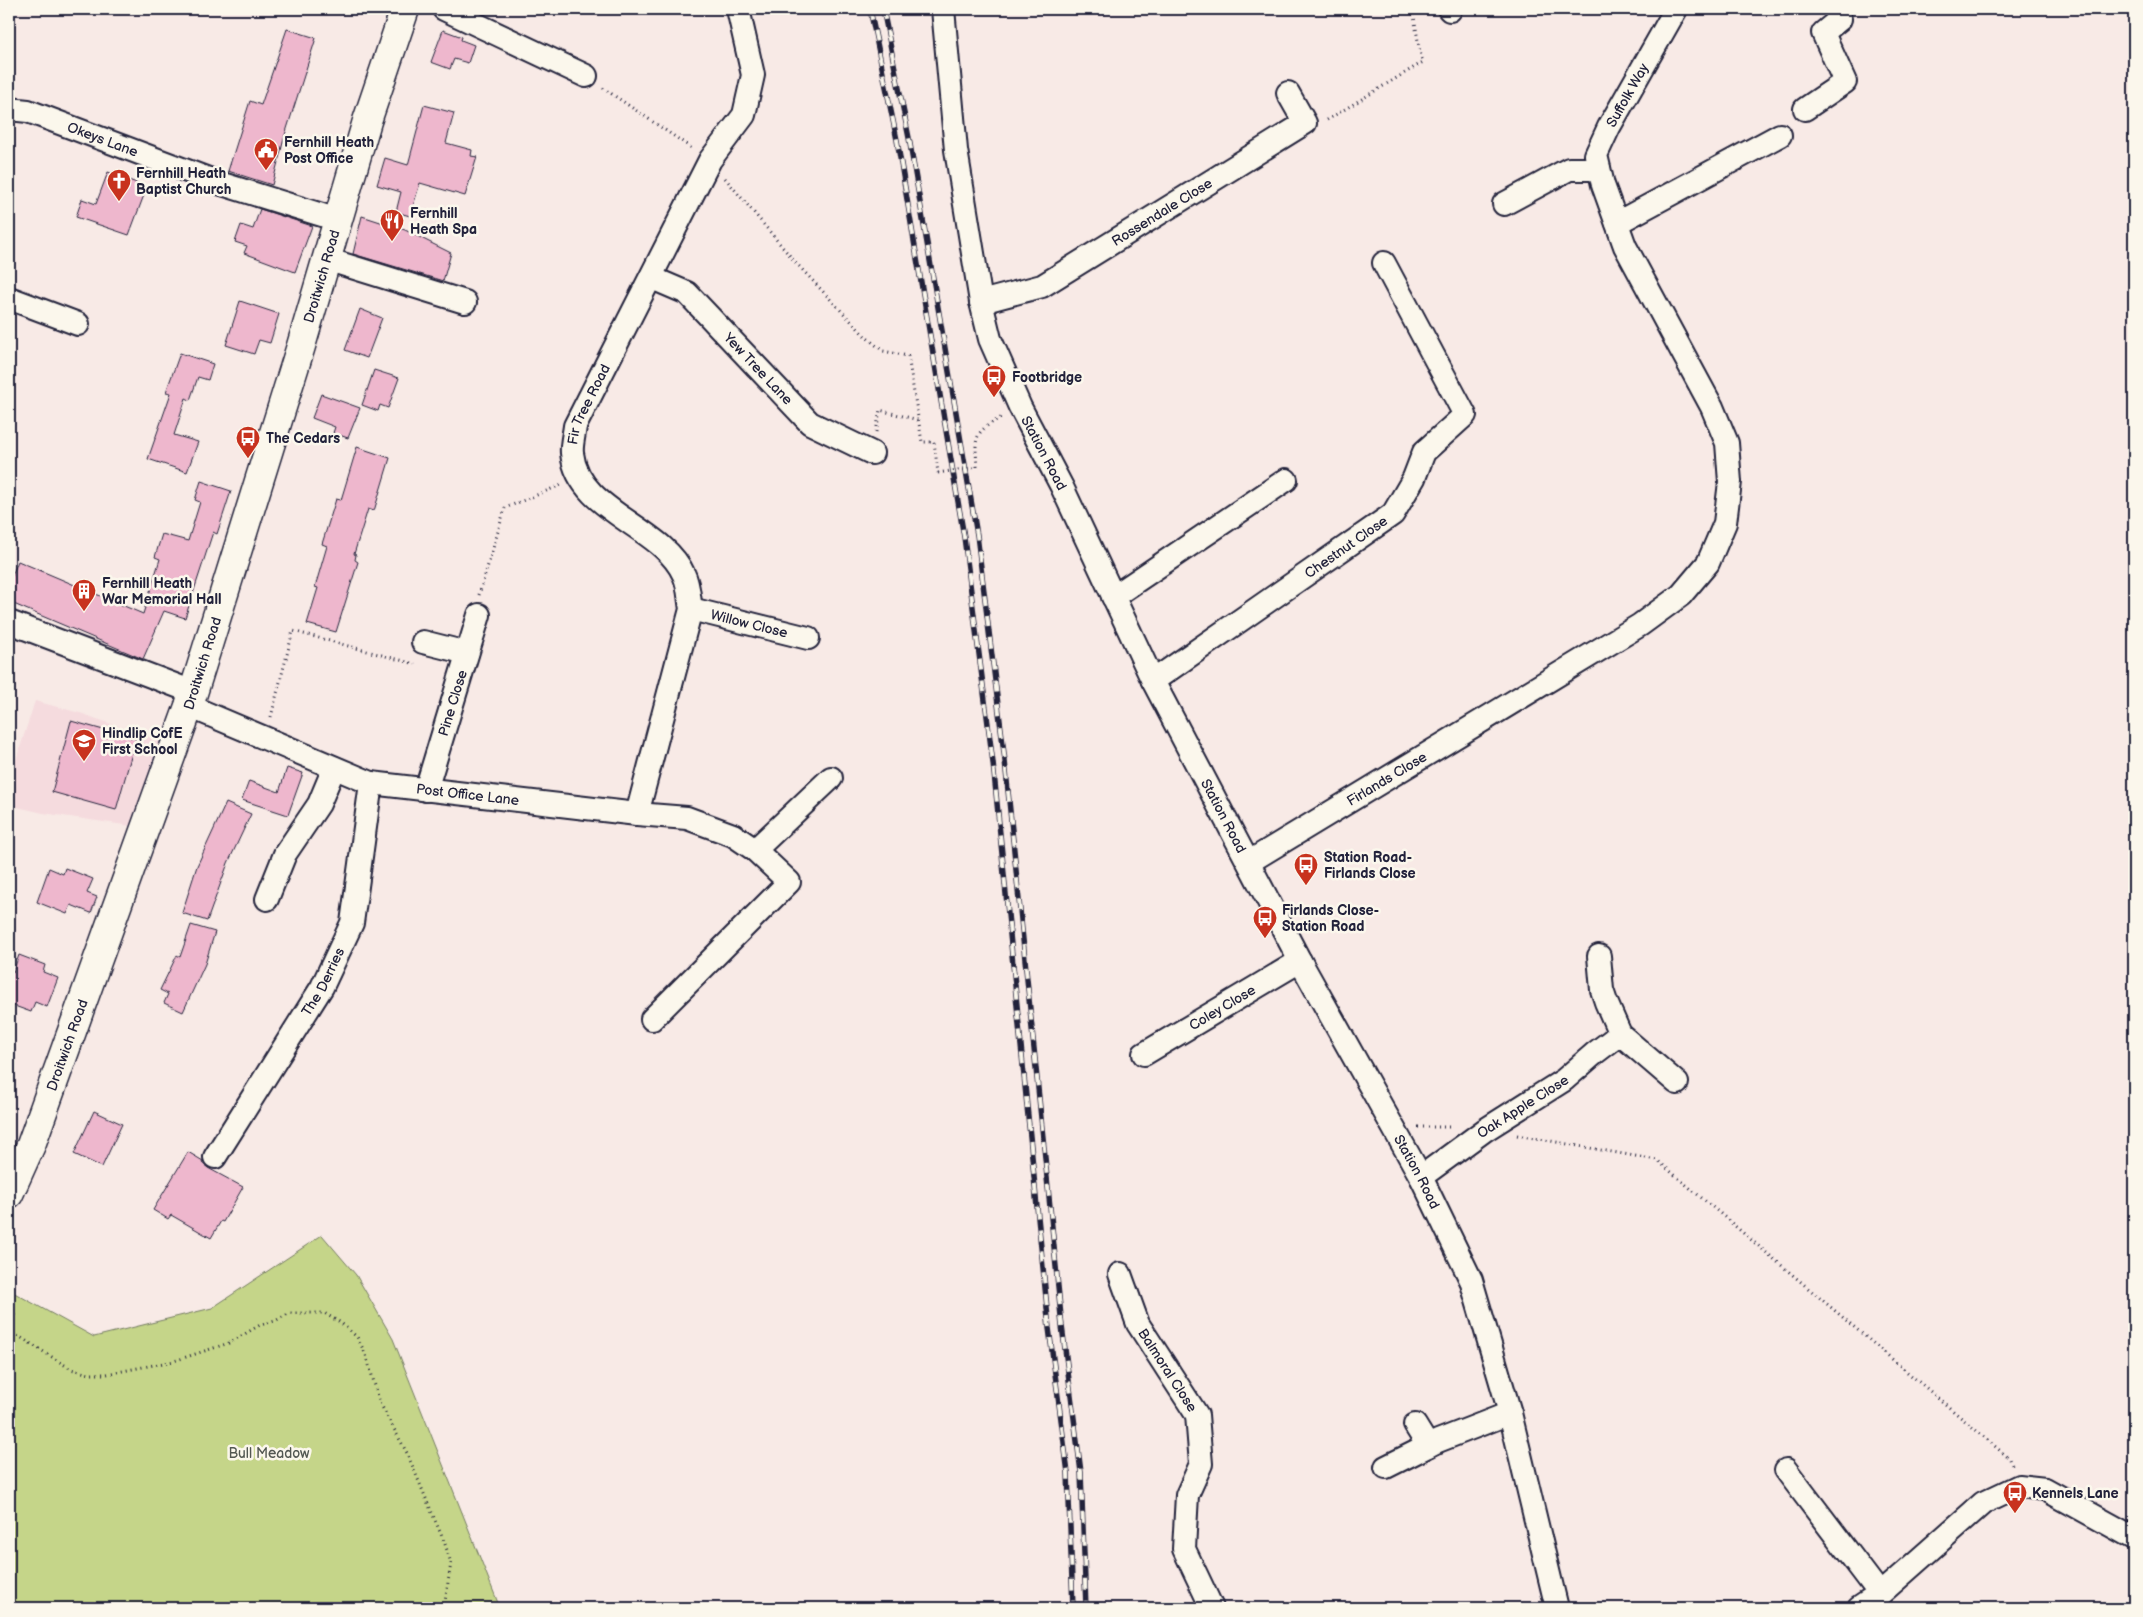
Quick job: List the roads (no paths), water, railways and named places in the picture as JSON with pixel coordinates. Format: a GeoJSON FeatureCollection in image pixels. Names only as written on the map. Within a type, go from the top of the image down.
{"type":"FeatureCollection","features":[{"type":"Feature","properties":{"kind":"main road","name":"Droitwich Road"},"geometry":{"type":"LineString","coordinates":[[10,1190],[32,1145],[191,699],[367,121],[405,9]]}},
{"type":"Feature","properties":{"kind":"street"},"geometry":{"type":"LineString","coordinates":[[444,9],[586,76]]}},
{"type":"Feature","properties":{"kind":"street","name":"Fir Tree Road"},"geometry":{"type":"LineString","coordinates":[[637,814],[691,609],[685,576],[670,555],[588,489],[579,477],[572,453],[575,426],[652,278],[710,160],[744,115],[753,75],[738,9]]}},
{"type":"Feature","properties":{"kind":"street","name":"Station Road"},"geometry":{"type":"LineString","coordinates":[[943,9],[956,150],[981,302],[990,339],[1020,406],[1062,487],[1153,681],[1250,862],[1300,961],[1421,1177],[1471,1280],[1510,1412],[1557,1608]]}},
{"type":"Feature","properties":{"kind":"street","name":"Suffolk Way"},"geometry":{"type":"LineString","coordinates":[[1601,177],[1596,155],[1673,10]]}},
{"type":"Feature","properties":{"kind":"street"},"geometry":{"type":"LineString","coordinates":[[1805,109],[1845,82],[1822,33],[1837,14]]}},
{"type":"Feature","properties":{"kind":"street","name":"Rossendale Close"},"geometry":{"type":"LineString","coordinates":[[981,302],[1042,286],[1305,123],[1288,92]]}},
{"type":"Feature","properties":{"kind":"street","name":"Okeys Lane"},"geometry":{"type":"LineString","coordinates":[[9,109],[28,112],[219,183],[338,220]]}},
{"type":"Feature","properties":{"kind":"street"},"geometry":{"type":"LineString","coordinates":[[1617,223],[1780,134]]}},
{"type":"Feature","properties":{"kind":"street"},"geometry":{"type":"LineString","coordinates":[[1504,204],[1569,169],[1601,177]]}},
{"type":"Feature","properties":{"kind":"street","name":"Firlands Close"},"geometry":{"type":"LineString","coordinates":[[1250,862],[1640,626],[1681,595],[1708,563],[1725,523],[1730,482],[1727,444],[1712,407],[1625,246],[1601,177]]}},
{"type":"Feature","properties":{"kind":"street"},"geometry":{"type":"LineString","coordinates":[[326,259],[466,302]]}},
{"type":"Feature","properties":{"kind":"street","name":"Chestnut Close"},"geometry":{"type":"LineString","coordinates":[[1153,681],[1394,514],[1414,478],[1424,452],[1465,415],[1384,263]]}},
{"type":"Feature","properties":{"kind":"street","name":"Yew Tree Lane"},"geometry":{"type":"LineString","coordinates":[[652,278],[687,293],[810,423],[872,453]]}},
{"type":"Feature","properties":{"kind":"street"},"geometry":{"type":"LineString","coordinates":[[9,298],[78,324]]}},
{"type":"Feature","properties":{"kind":"street"},"geometry":{"type":"LineString","coordinates":[[1113,596],[1286,480]]}},
{"type":"Feature","properties":{"kind":"street","name":"Willow Close"},"geometry":{"type":"LineString","coordinates":[[691,609],[808,638]]}},
{"type":"Feature","properties":{"kind":"street","name":"Pine Close"},"geometry":{"type":"LineString","coordinates":[[426,790],[479,615]]}},
{"type":"Feature","properties":{"kind":"street","name":"Post Office Lane"},"geometry":{"type":"LineString","coordinates":[[9,622],[191,699],[265,739],[371,783],[637,814],[687,818],[733,835],[755,850],[789,882],[652,1018]]}},
{"type":"Feature","properties":{"kind":"street"},"geometry":{"type":"LineString","coordinates":[[426,643],[467,653]]}},
{"type":"Feature","properties":{"kind":"street"},"geometry":{"type":"LineString","coordinates":[[267,899],[285,854],[318,804],[334,768]]}},
{"type":"Feature","properties":{"kind":"street"},"geometry":{"type":"LineString","coordinates":[[755,850],[831,778]]}},
{"type":"Feature","properties":{"kind":"street","name":"The Derries"},"geometry":{"type":"LineString","coordinates":[[215,1157],[322,987],[352,923],[371,783]]}},
{"type":"Feature","properties":{"kind":"street"},"geometry":{"type":"LineString","coordinates":[[1599,956],[1602,990],[1620,1034],[1677,1083]]}},
{"type":"Feature","properties":{"kind":"street","name":"Coley Close"},"geometry":{"type":"LineString","coordinates":[[1144,1054],[1300,961]]}},
{"type":"Feature","properties":{"kind":"street","name":"Oak Apple Close"},"geometry":{"type":"LineString","coordinates":[[1421,1177],[1485,1130],[1564,1080],[1620,1034]]}},
{"type":"Feature","properties":{"kind":"street","name":"Balmoral Close"},"geometry":{"type":"LineString","coordinates":[[1120,1274],[1138,1324],[1197,1415],[1201,1464],[1187,1495],[1184,1549],[1212,1608]]}},
{"type":"Feature","properties":{"kind":"street"},"geometry":{"type":"LineString","coordinates":[[1386,1467],[1428,1446],[1510,1412]]}},
{"type":"Feature","properties":{"kind":"street"},"geometry":{"type":"LineString","coordinates":[[1415,1425],[1428,1446]]}},
{"type":"Feature","properties":{"kind":"street"},"geometry":{"type":"LineString","coordinates":[[1786,1470],[1880,1594]]}},
{"type":"Feature","properties":{"kind":"street"},"geometry":{"type":"LineString","coordinates":[[1859,1608],[1880,1594],[1983,1503],[2020,1486],[2045,1489],[2134,1538]]}},
{"type":"Feature","properties":{"kind":"railway"},"geometry":{"type":"LineString","coordinates":[[870,9],[897,140],[964,537],[993,763],[1049,1328],[1068,1473],[1073,1608]]}},
{"type":"Feature","properties":{"kind":"railway"},"geometry":{"type":"LineString","coordinates":[[883,9],[909,138],[977,535],[1005,761],[1062,1326],[1081,1472],[1086,1608]]}},
{"type":"Feature","properties":{"kind":"place","name":"Fernhill Heath Post Office"},"geometry":{"type":"Point","coordinates":[266,171]}},
{"type":"Feature","properties":{"kind":"place","name":"Fernhill Heath Baptist Church"},"geometry":{"type":"Point","coordinates":[119,202]}},
{"type":"Feature","properties":{"kind":"place","name":"Fernhill Heath Spa"},"geometry":{"type":"Point","coordinates":[392,242]}},
{"type":"Feature","properties":{"kind":"place","name":"Footbridge"},"geometry":{"type":"Point","coordinates":[994,398]}},
{"type":"Feature","properties":{"kind":"place","name":"The Cedars"},"geometry":{"type":"Point","coordinates":[248,459]}},
{"type":"Feature","properties":{"kind":"place","name":"Fernhill Heath War Memorial Hall"},"geometry":{"type":"Point","coordinates":[84,612]}},
{"type":"Feature","properties":{"kind":"place","name":"Hindlip CofE First School"},"geometry":{"type":"Point","coordinates":[84,762]}},
{"type":"Feature","properties":{"kind":"place","name":"Station Road- Firlands Close"},"geometry":{"type":"Point","coordinates":[1306,886]}},
{"type":"Feature","properties":{"kind":"place","name":"Firlands Close- Station Road"},"geometry":{"type":"Point","coordinates":[1265,939]}},
{"type":"Feature","properties":{"kind":"place","name":"Kennels Lane"},"geometry":{"type":"Point","coordinates":[2015,1514]}},
{"type":"Feature","properties":{"kind":"park label","name":"Bull Meadow"},"geometry":{"type":"Point","coordinates":[269,1453]}}]}
